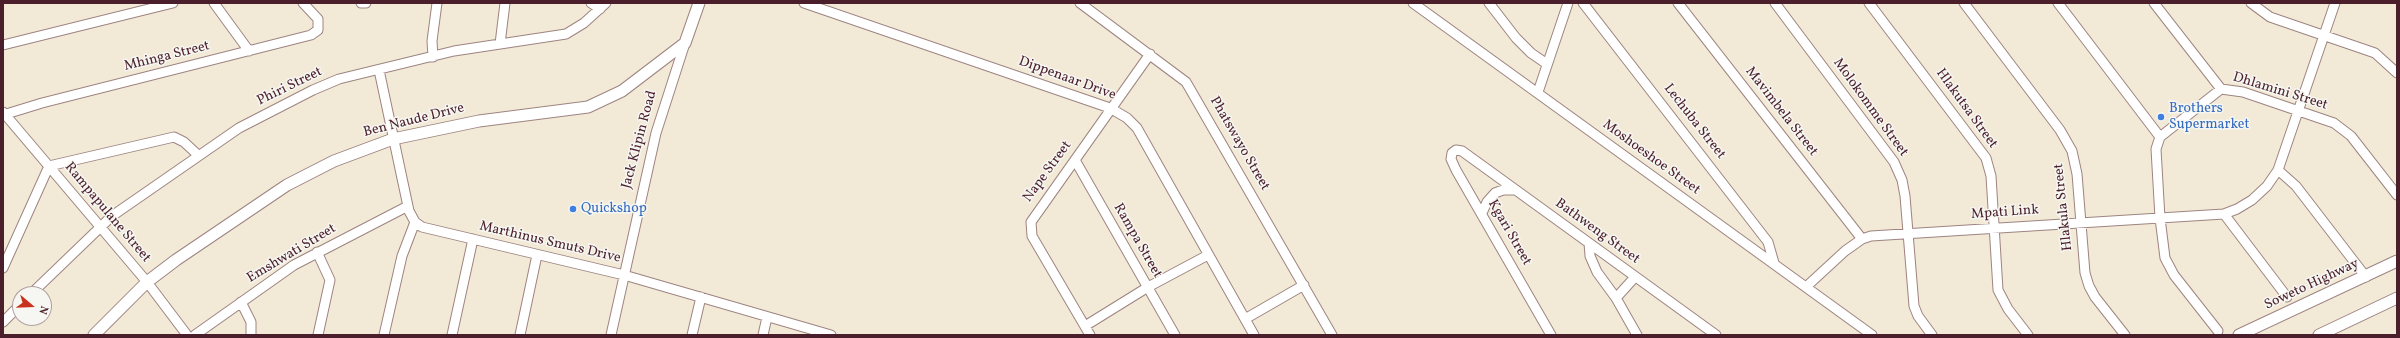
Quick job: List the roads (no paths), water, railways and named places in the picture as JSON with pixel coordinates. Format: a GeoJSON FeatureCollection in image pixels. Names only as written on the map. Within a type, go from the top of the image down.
{"type":"FeatureCollection","features":[{"type":"Feature","properties":{"kind":"main road","name":"Jack Klipin Road"},"geometry":{"type":"LineString","coordinates":[[685,43],[699,3]]}},
{"type":"Feature","properties":{"kind":"main road","name":"Ben Naude Drive"},"geometry":{"type":"LineString","coordinates":[[94,335],[147,282],[236,218],[287,186],[334,161],[393,139],[480,120],[588,107],[622,92],[685,43]]}},
{"type":"Feature","properties":{"kind":"main road","name":"Soweto Highway"},"geometry":{"type":"LineString","coordinates":[[2239,335],[2397,261]]}},
{"type":"Feature","properties":{"kind":"main road"},"geometry":{"type":"LineString","coordinates":[[2319,335],[2397,298]]}},
{"type":"Feature","properties":{"kind":"street"},"geometry":{"type":"LineString","coordinates":[[3,46],[173,3]]}},
{"type":"Feature","properties":{"kind":"street"},"geometry":{"type":"LineString","coordinates":[[214,3],[249,50]]}},
{"type":"Feature","properties":{"kind":"street","name":"Mhinga Street"},"geometry":{"type":"LineString","coordinates":[[3,113],[311,35],[319,27],[318,19],[303,3]]}},
{"type":"Feature","properties":{"kind":"street"},"geometry":{"type":"LineString","coordinates":[[361,3],[366,3]]}},
{"type":"Feature","properties":{"kind":"street"},"geometry":{"type":"LineString","coordinates":[[433,56],[432,41],[437,3]]}},
{"type":"Feature","properties":{"kind":"street"},"geometry":{"type":"LineString","coordinates":[[500,44],[505,3]]}},
{"type":"Feature","properties":{"kind":"street"},"geometry":{"type":"LineString","coordinates":[[592,3],[603,6]]}},
{"type":"Feature","properties":{"kind":"street","name":"Dippenaar Drive"},"geometry":{"type":"LineString","coordinates":[[804,3],[1110,108],[1127,118],[1137,128],[1254,335]]}},
{"type":"Feature","properties":{"kind":"street","name":"Phatswayo Street"},"geometry":{"type":"LineString","coordinates":[[1080,3],[1177,74],[1191,88],[1332,335]]}},
{"type":"Feature","properties":{"kind":"street","name":"Moshoeshoe Street"},"geometry":{"type":"LineString","coordinates":[[1413,3],[1481,54],[1538,92],[1656,180],[1807,286],[1872,335]]}},
{"type":"Feature","properties":{"kind":"street"},"geometry":{"type":"LineString","coordinates":[[1489,3],[1516,38],[1531,53],[1548,64]]}},
{"type":"Feature","properties":{"kind":"street"},"geometry":{"type":"LineString","coordinates":[[1538,92],[1568,3]]}},
{"type":"Feature","properties":{"kind":"street","name":"Lechuba Street"},"geometry":{"type":"LineString","coordinates":[[1583,3],[1768,242],[1774,263]]}},
{"type":"Feature","properties":{"kind":"street","name":"Mavimbela Street"},"geometry":{"type":"LineString","coordinates":[[1678,3],[1862,239]]}},
{"type":"Feature","properties":{"kind":"street","name":"Molokomme Street"},"geometry":{"type":"LineString","coordinates":[[1775,3],[1894,162],[1902,180],[1914,306],[1918,316],[1932,335]]}},
{"type":"Feature","properties":{"kind":"street","name":"Hlakutsa Street"},"geometry":{"type":"LineString","coordinates":[[1869,3],[1986,158],[1991,176],[1998,290],[2008,309],[2028,335]]}},
{"type":"Feature","properties":{"kind":"street","name":"Hlakula Street"},"geometry":{"type":"LineString","coordinates":[[1964,3],[2060,130],[2072,151],[2077,174],[2086,274],[2089,286],[2095,297],[2125,335]]}},
{"type":"Feature","properties":{"kind":"street"},"geometry":{"type":"LineString","coordinates":[[2058,3],[2160,137],[2156,154],[2160,218],[2168,266],[2218,331]]}},
{"type":"Feature","properties":{"kind":"street"},"geometry":{"type":"LineString","coordinates":[[2154,3],[2221,89]]}},
{"type":"Feature","properties":{"kind":"street"},"geometry":{"type":"LineString","coordinates":[[2251,3],[2270,17],[2375,53],[2397,73]]}},
{"type":"Feature","properties":{"kind":"street","name":"Mpati Link"},"geometry":{"type":"LineString","coordinates":[[1807,286],[1836,257],[1862,239],[1882,234],[1907,234],[2224,214],[2237,209],[2252,200],[2267,186],[2278,170],[2300,110],[2335,3]]}},
{"type":"Feature","properties":{"kind":"street","name":"Phiri Street"},"geometry":{"type":"LineString","coordinates":[[39,286],[99,226],[198,155],[239,128],[313,90],[339,79],[433,56],[566,34],[603,6]]}},
{"type":"Feature","properties":{"kind":"street","name":"Jack Klipin Road"},"geometry":{"type":"LineString","coordinates":[[611,335],[656,133],[685,43]]}},
{"type":"Feature","properties":{"kind":"street","name":"Nape Street"},"geometry":{"type":"LineString","coordinates":[[1090,335],[1032,236],[1030,228],[1037,211],[1150,54]]}},
{"type":"Feature","properties":{"kind":"street"},"geometry":{"type":"LineString","coordinates":[[379,70],[408,206],[414,222],[402,256],[384,335]]}},
{"type":"Feature","properties":{"kind":"street","name":"Dhlamini Street"},"geometry":{"type":"LineString","coordinates":[[2160,137],[2221,89],[2243,92],[2300,110],[2334,123],[2344,129],[2397,195]]}},
{"type":"Feature","properties":{"kind":"street","name":"Rampapulane Street"},"geometry":{"type":"LineString","coordinates":[[3,113],[147,282],[187,335]]}},
{"type":"Feature","properties":{"kind":"street"},"geometry":{"type":"LineString","coordinates":[[3,268],[49,166],[174,138],[184,142],[198,155]]}},
{"type":"Feature","properties":{"kind":"street","name":"Bathweng Street"},"geometry":{"type":"LineString","coordinates":[[1462,151],[1716,335]]}},
{"type":"Feature","properties":{"kind":"street","name":"Kgari Street"},"geometry":{"type":"LineString","coordinates":[[1462,151],[1454,152],[1451,159],[1551,335]]}},
{"type":"Feature","properties":{"kind":"street","name":"Rampa Street"},"geometry":{"type":"LineString","coordinates":[[1075,160],[1175,335]]}},
{"type":"Feature","properties":{"kind":"street"},"geometry":{"type":"LineString","coordinates":[[2278,170],[2296,186],[2366,276]]}},
{"type":"Feature","properties":{"kind":"street"},"geometry":{"type":"LineString","coordinates":[[1482,213],[1487,202],[1495,193],[1503,190],[1516,190]]}},
{"type":"Feature","properties":{"kind":"street","name":"Emshwati Street"},"geometry":{"type":"LineString","coordinates":[[195,335],[241,302],[317,252],[408,206]]}},
{"type":"Feature","properties":{"kind":"street"},"geometry":{"type":"LineString","coordinates":[[2224,214],[2287,297]]}},
{"type":"Feature","properties":{"kind":"street","name":"Marthinus Smuts Drive"},"geometry":{"type":"LineString","coordinates":[[414,222],[434,231],[624,275],[831,335]]}},
{"type":"Feature","properties":{"kind":"street"},"geometry":{"type":"LineString","coordinates":[[452,335],[473,239]]}},
{"type":"Feature","properties":{"kind":"street"},"geometry":{"type":"LineString","coordinates":[[1589,243],[1590,256],[1597,272],[1616,298],[1637,335]]}},
{"type":"Feature","properties":{"kind":"street"},"geometry":{"type":"LineString","coordinates":[[317,252],[330,280],[318,335]]}},
{"type":"Feature","properties":{"kind":"street"},"geometry":{"type":"LineString","coordinates":[[520,335],[537,255]]}},
{"type":"Feature","properties":{"kind":"street"},"geometry":{"type":"LineString","coordinates":[[1085,326],[1148,288],[1208,255]]}},
{"type":"Feature","properties":{"kind":"street"},"geometry":{"type":"LineString","coordinates":[[1616,298],[1635,277]]}},
{"type":"Feature","properties":{"kind":"street"},"geometry":{"type":"LineString","coordinates":[[1245,319],[1304,285]]}},
{"type":"Feature","properties":{"kind":"street"},"geometry":{"type":"LineString","coordinates":[[692,335],[701,297]]}},
{"type":"Feature","properties":{"kind":"street"},"geometry":{"type":"LineString","coordinates":[[241,302],[251,322],[251,335]]}},
{"type":"Feature","properties":{"kind":"street"},"geometry":{"type":"LineString","coordinates":[[3,322],[12,313]]}},
{"type":"Feature","properties":{"kind":"street"},"geometry":{"type":"LineString","coordinates":[[763,335],[767,317]]}},
{"type":"Feature","properties":{"kind":"place","name":"Brothers Supermarket"},"geometry":{"type":"Point","coordinates":[2161,117]}},
{"type":"Feature","properties":{"kind":"place","name":"Quickshop"},"geometry":{"type":"Point","coordinates":[573,209]}}]}
